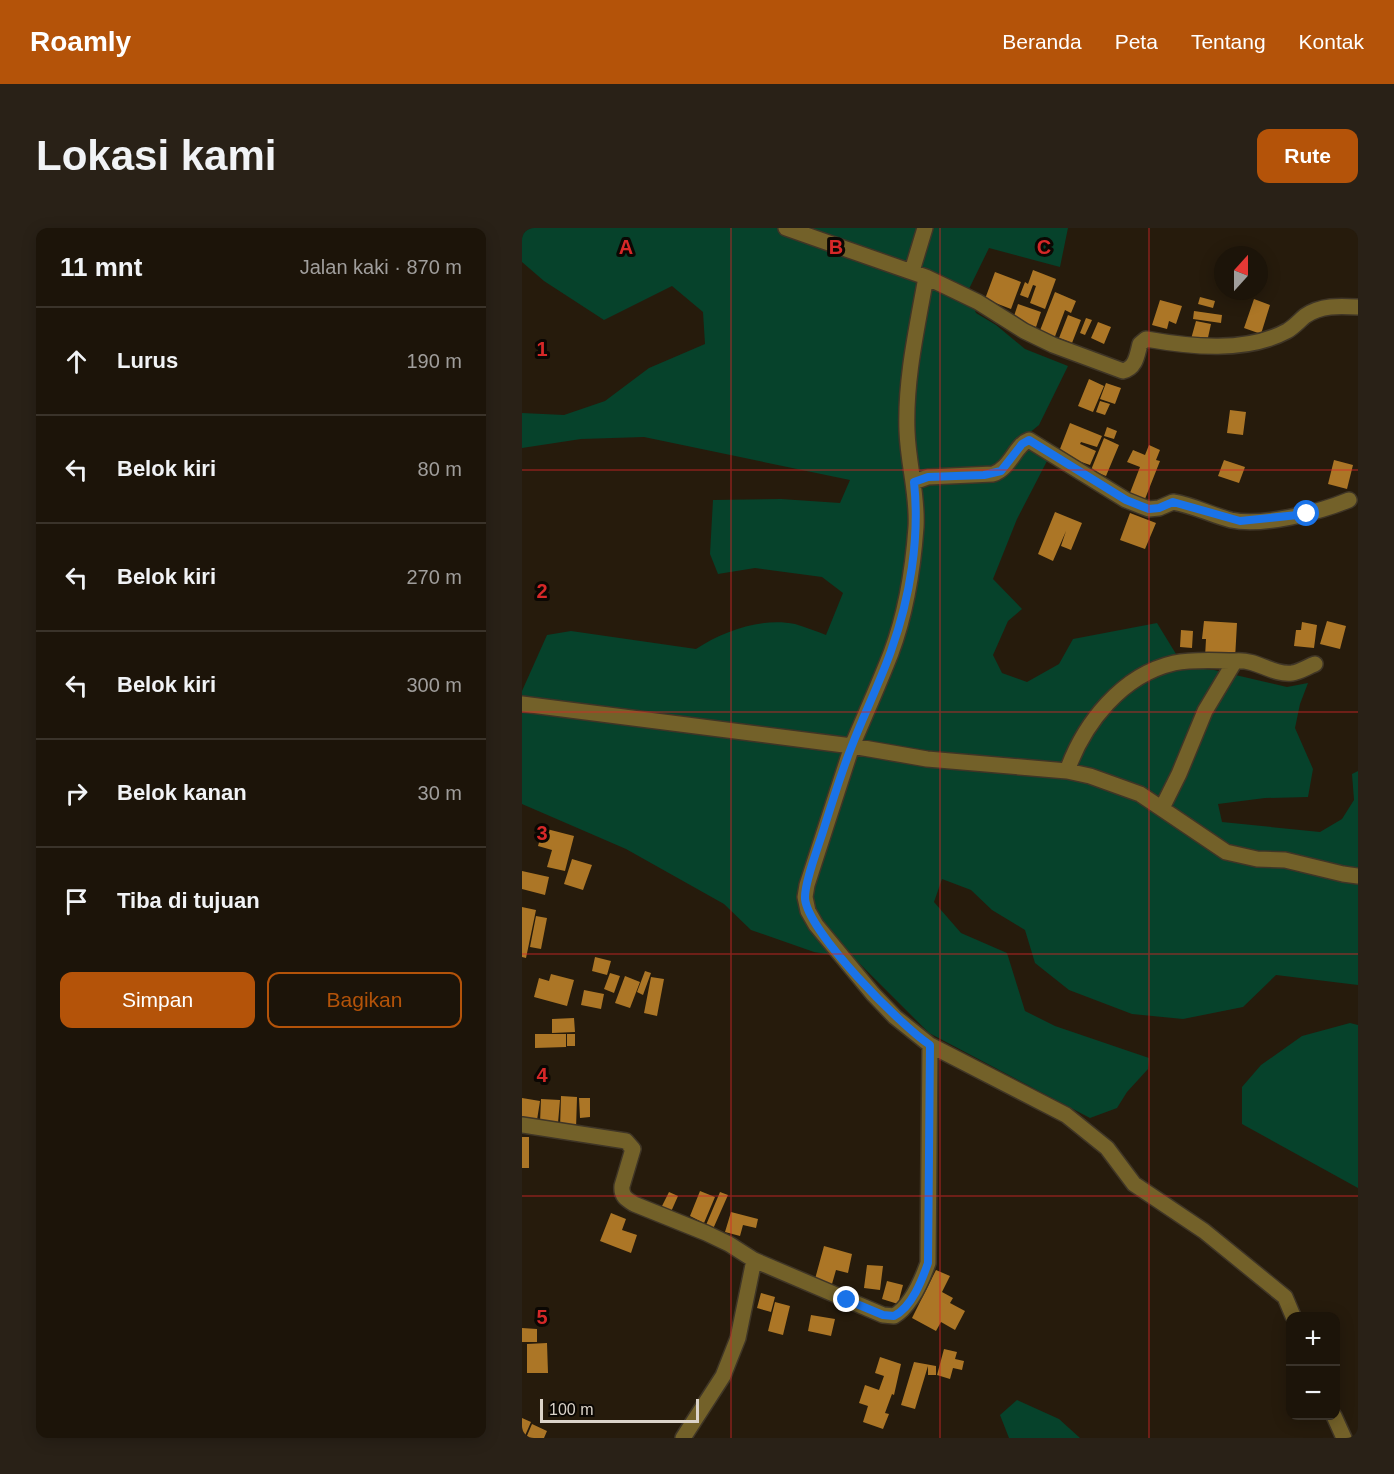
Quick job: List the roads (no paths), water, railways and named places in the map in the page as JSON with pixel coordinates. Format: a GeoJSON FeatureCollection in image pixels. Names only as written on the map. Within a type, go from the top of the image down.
{"type":"FeatureCollection","features":[{"type":"Feature","properties":{"kind":"street"},"geometry":{"type":"LineString","coordinates":[[786,228],[919,274],[978,302],[1024,331],[1053,345],[1124,370],[1132,368],[1140,344],[1146,339],[1210,346],[1239,344],[1262,340],[1288,331],[1306,315],[1318,309],[1330,306],[1358,307]]}},
{"type":"Feature","properties":{"kind":"street"},"geometry":{"type":"LineString","coordinates":[[925,228],[909,387],[907,431],[914,482],[916,526],[906,602],[891,651],[852,746],[807,885],[805,897],[808,911],[830,942],[895,1017],[930,1045],[1066,1114],[1107,1148],[1134,1184],[1204,1231],[1285,1297],[1291,1312]]}},
{"type":"Feature","properties":{"kind":"street"},"geometry":{"type":"LineString","coordinates":[[914,482],[928,477],[984,475],[1001,471],[1022,444],[1029,440],[1126,500],[1149,509],[1159,508],[1173,502],[1229,519],[1250,522],[1307,514],[1349,500]]}},
{"type":"Feature","properties":{"kind":"street"},"geometry":{"type":"LineString","coordinates":[[1067,771],[1079,740],[1090,723],[1135,678],[1153,670],[1176,663],[1235,661],[1254,662],[1269,669],[1287,673],[1300,671],[1315,664]]}},
{"type":"Feature","properties":{"kind":"street"},"geometry":{"type":"LineString","coordinates":[[1162,808],[1205,711],[1235,661]]}},
{"type":"Feature","properties":{"kind":"street"},"geometry":{"type":"LineString","coordinates":[[522,704],[852,746],[927,759],[1067,771],[1113,783],[1140,794],[1226,852],[1257,860],[1286,860],[1358,876]]}},
{"type":"Feature","properties":{"kind":"street"},"geometry":{"type":"LineString","coordinates":[[522,1125],[626,1141],[633,1149],[622,1186],[622,1195],[625,1199],[729,1244],[754,1260],[883,1315],[894,1316],[903,1310],[923,1277],[928,1263],[930,1045]]}},
{"type":"Feature","properties":{"kind":"street"},"geometry":{"type":"LineString","coordinates":[[683,1438],[723,1376],[738,1338],[754,1260]]}},
{"type":"Feature","properties":{"kind":"street"},"geometry":{"type":"LineString","coordinates":[[1336,1420],[1344,1438]]}}]}
